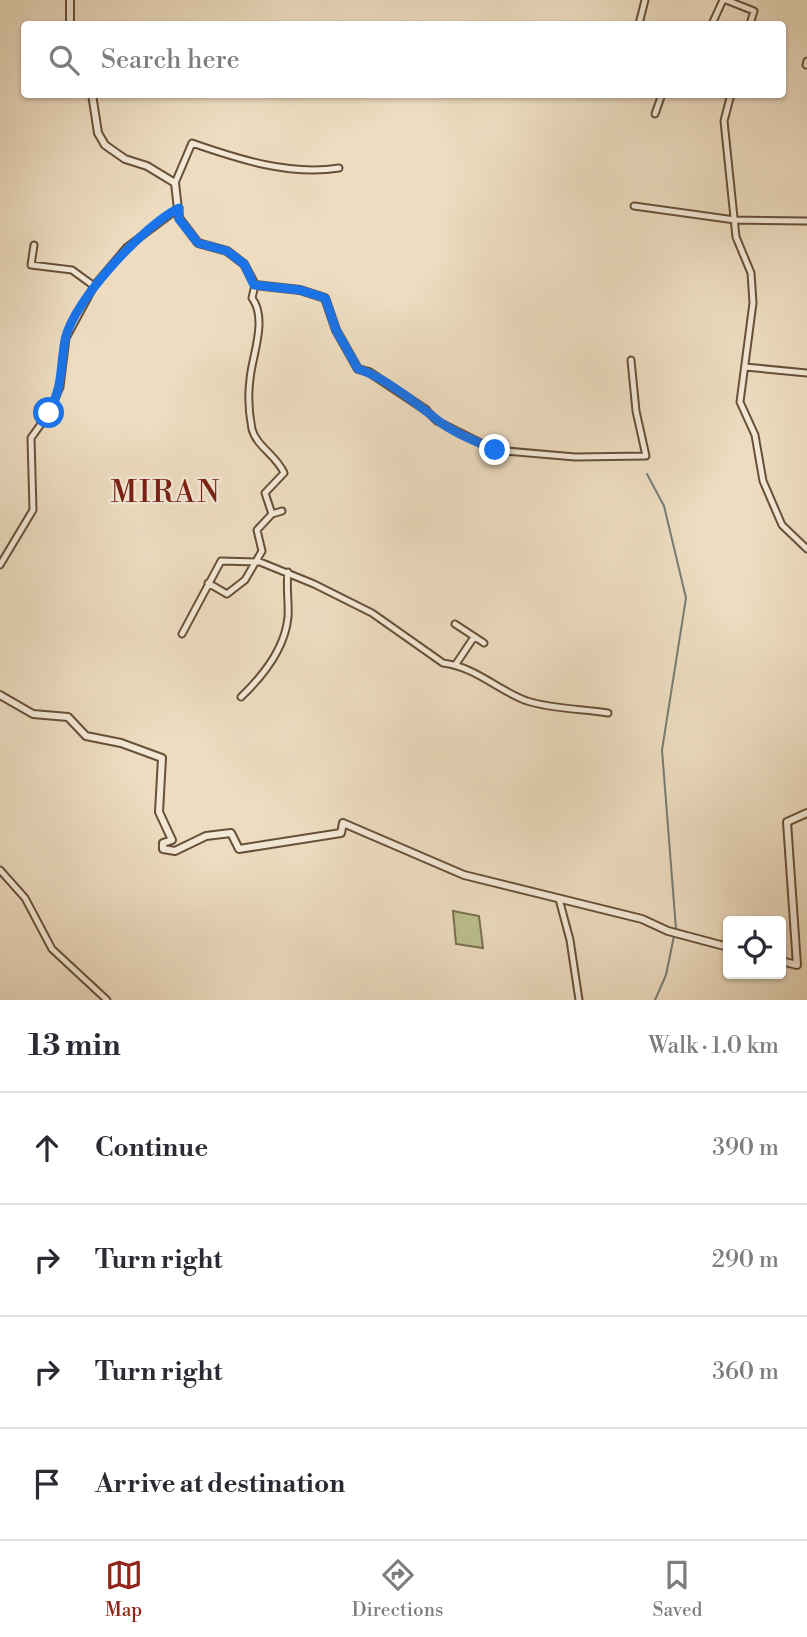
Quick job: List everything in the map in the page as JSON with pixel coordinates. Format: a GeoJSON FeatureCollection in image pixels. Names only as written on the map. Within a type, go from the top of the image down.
{"type":"FeatureCollection","features":[{"type":"Feature","properties":{"kind":"street"},"geometry":{"type":"LineString","coordinates":[[70,0],[70,21]]}},
{"type":"Feature","properties":{"kind":"street"},"geometry":{"type":"LineString","coordinates":[[640,21],[645,0]]}},
{"type":"Feature","properties":{"kind":"street"},"geometry":{"type":"LineString","coordinates":[[714,21],[724,0],[754,11],[751,21]]}},
{"type":"Feature","properties":{"kind":"street"},"geometry":{"type":"LineString","coordinates":[[93,98],[98,133],[105,145],[125,159],[147,166],[175,183]]}},
{"type":"Feature","properties":{"kind":"street"},"geometry":{"type":"LineString","coordinates":[[655,114],[661,98]]}},
{"type":"Feature","properties":{"kind":"street"},"geometry":{"type":"LineString","coordinates":[[729,98],[724,121],[736,237],[751,273],[753,303],[740,402],[755,435],[763,481],[782,524],[807,549]]}},
{"type":"Feature","properties":{"kind":"street"},"geometry":{"type":"LineString","coordinates":[[272,514],[265,493],[284,473],[254,436],[251,426],[250,379],[257,337],[257,304],[252,298],[254,285],[244,264],[227,251],[198,243],[179,219],[175,183],[192,143],[243,161],[311,171],[339,168]]}},
{"type":"Feature","properties":{"kind":"street"},"geometry":{"type":"LineString","coordinates":[[634,206],[735,220],[806,221]]}},
{"type":"Feature","properties":{"kind":"street"},"geometry":{"type":"LineString","coordinates":[[0,565],[31,516],[31,438],[49,413],[60,387],[66,338],[94,286],[127,247],[179,208]]}},
{"type":"Feature","properties":{"kind":"street"},"geometry":{"type":"LineString","coordinates":[[34,245],[31,265],[72,270],[94,286]]}},
{"type":"Feature","properties":{"kind":"street"},"geometry":{"type":"LineString","coordinates":[[254,285],[300,290],[325,298],[336,330],[358,369],[369,372],[438,421],[495,450],[575,457],[646,456],[636,411],[631,360]]}},
{"type":"Feature","properties":{"kind":"street"},"geometry":{"type":"LineString","coordinates":[[745,367],[807,373]]}},
{"type":"Feature","properties":{"kind":"street"},"geometry":{"type":"LineString","coordinates":[[208,583],[226,594],[245,580],[262,551],[257,530],[272,514],[282,511]]}},
{"type":"Feature","properties":{"kind":"street"},"geometry":{"type":"LineString","coordinates":[[182,635],[220,561],[256,562],[288,572],[372,613],[443,663],[456,664],[485,676],[506,691],[527,701],[608,713]]}},
{"type":"Feature","properties":{"kind":"street"},"geometry":{"type":"LineString","coordinates":[[241,697],[254,685],[277,651],[288,615],[288,572]]}},
{"type":"Feature","properties":{"kind":"street"},"geometry":{"type":"LineString","coordinates":[[454,624],[484,643]]}},
{"type":"Feature","properties":{"kind":"street"},"geometry":{"type":"LineString","coordinates":[[456,664],[474,637]]}},
{"type":"Feature","properties":{"kind":"street"},"geometry":{"type":"LineString","coordinates":[[0,695],[33,714],[68,717],[86,736],[121,743],[162,758],[159,812],[172,840],[163,843],[163,849],[175,851],[206,836],[231,833],[239,849],[341,833],[343,823],[464,876],[642,919],[668,931],[723,946]]}},
{"type":"Feature","properties":{"kind":"street"},"geometry":{"type":"LineString","coordinates":[[786,962],[797,965],[788,822],[807,813]]}},
{"type":"Feature","properties":{"kind":"street"},"geometry":{"type":"LineString","coordinates":[[0,870],[25,898],[52,950],[107,1000]]}},
{"type":"Feature","properties":{"kind":"street"},"geometry":{"type":"LineString","coordinates":[[559,899],[570,940],[579,1000]]}},
{"type":"Feature","properties":{"kind":"green space"},"geometry":{"type":"Polygon","coordinates":[[[453,911],[479,916],[483,948],[456,944],[453,911]]]}},
{"type":"Feature","properties":{"kind":"waterway"},"geometry":{"type":"LineString","coordinates":[[647,474],[664,506],[686,598],[662,750],[676,929]]}},
{"type":"Feature","properties":{"kind":"waterway"},"geometry":{"type":"LineString","coordinates":[[655,1000],[666,975],[674,936]]}},
{"type":"Feature","properties":{"kind":"district","name":"MIRAN"},"geometry":{"type":"Point","coordinates":[166,492]}},
{"type":"Feature","properties":{"kind":"route"},"geometry":{"type":"LineString","coordinates":[[49,413],[62,379],[66,338],[94,286],[127,247],[179,208],[179,219],[198,243],[227,251],[237,262],[244,264],[254,285],[300,290],[325,298],[336,330],[358,369],[369,372],[438,421],[495,450]]}}]}
